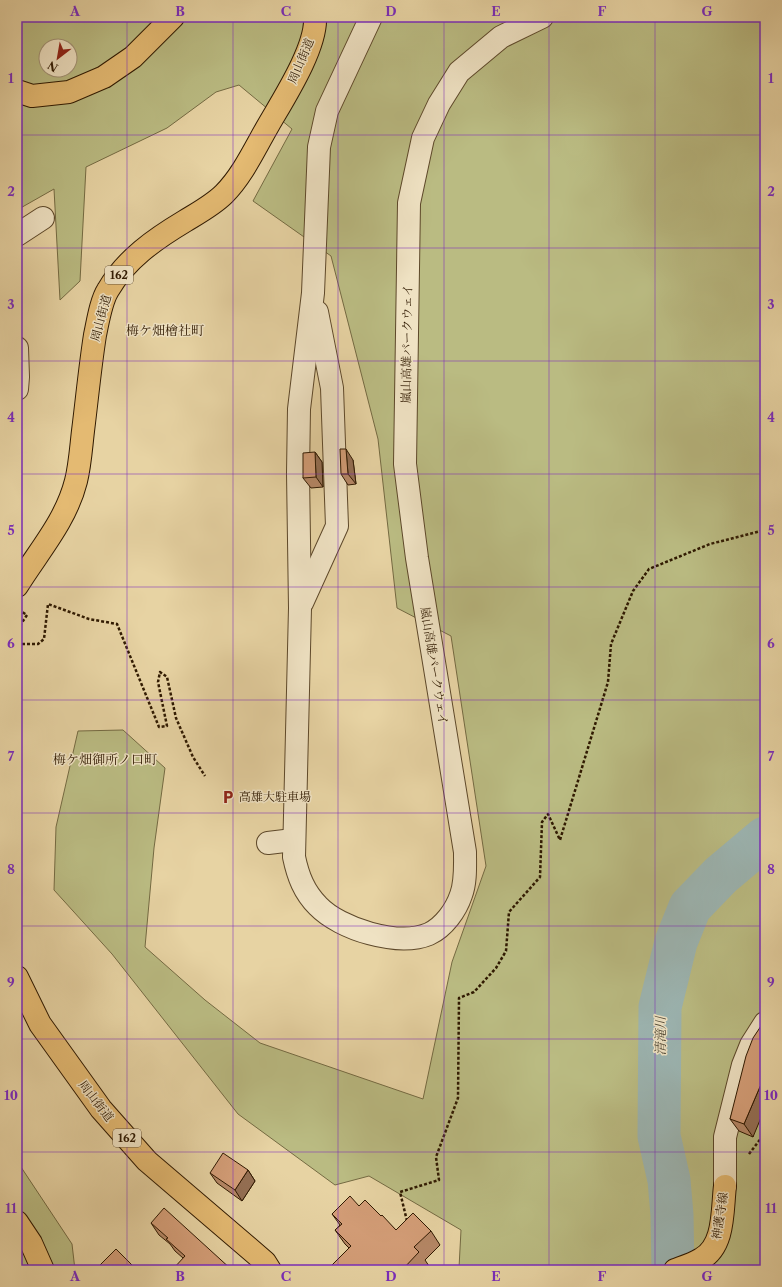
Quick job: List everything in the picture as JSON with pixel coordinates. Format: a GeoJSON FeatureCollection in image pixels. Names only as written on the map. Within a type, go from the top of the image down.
{"type":"FeatureCollection","features":[{"type":"Feature","properties":{"kind":"main road"},"geometry":{"type":"LineString","coordinates":[[17,92],[32,96],[69,92],[104,77],[133,56],[173,17]]}},
{"type":"Feature","properties":{"kind":"main road","name":"周山街道"},"geometry":{"type":"LineString","coordinates":[[17,586],[52,536],[71,497],[76,480],[82,445],[92,351],[98,318],[107,291],[129,262],[157,238],[203,210],[223,195],[242,173],[297,73],[309,48],[315,17]]}},
{"type":"Feature","properties":{"kind":"main road","name":"周山街道"},"geometry":{"type":"LineString","coordinates":[[17,977],[40,1024],[101,1109],[147,1161],[265,1262],[270,1270]]}},
{"type":"Feature","properties":{"kind":"main road","name":"神護寺線"},"geometry":{"type":"LineString","coordinates":[[675,1270],[702,1259],[714,1246],[719,1234],[725,1186]]}},
{"type":"Feature","properties":{"kind":"main road"},"geometry":{"type":"LineString","coordinates":[[17,1222],[31,1243],[43,1270]]}},
{"type":"Feature","properties":{"kind":"street","name":"嵐山高雄パークウェイ"},"geometry":{"type":"LineString","coordinates":[[371,17],[327,111],[319,147],[313,294],[298,409],[300,608],[293,840],[294,857],[298,876],[306,892],[318,906],[338,921],[359,930],[398,938],[428,934],[440,927],[448,918],[462,894],[465,852],[417,558],[405,464],[409,203],[423,138],[438,104],[460,72],[501,37],[542,17]]}},
{"type":"Feature","properties":{"kind":"street"},"geometry":{"type":"LineString","coordinates":[[17,235],[43,218]]}},
{"type":"Feature","properties":{"kind":"street","name":"嵐山高雄パークウェイ"},"geometry":{"type":"LineString","coordinates":[[300,608],[337,526],[332,388],[313,294]]}},
{"type":"Feature","properties":{"kind":"street"},"geometry":{"type":"LineString","coordinates":[[17,348],[17,389]]}},
{"type":"Feature","properties":{"kind":"street"},"geometry":{"type":"LineString","coordinates":[[268,843],[293,840]]}},
{"type":"Feature","properties":{"kind":"street"},"geometry":{"type":"LineString","coordinates":[[725,1186],[725,1137],[743,1065],[751,1045],[765,1023]]}},
{"type":"Feature","properties":{"kind":"path"},"geometry":{"type":"LineString","coordinates":[[407,1221],[400,1192],[439,1180],[436,1157],[458,1098],[459,998],[474,992],[496,968],[506,951],[509,912],[540,877],[542,822],[548,814],[560,840],[608,682],[611,644],[633,591],[649,569],[710,544],[765,530]]}},
{"type":"Feature","properties":{"kind":"path"},"geometry":{"type":"LineString","coordinates":[[17,644],[38,644],[44,639],[48,604],[89,619],[117,624],[158,727],[167,726],[158,682],[160,672],[167,677],[176,718],[193,757],[205,776]]}},
{"type":"Feature","properties":{"kind":"path"},"geometry":{"type":"LineString","coordinates":[[17,609],[27,615],[17,630]]}},
{"type":"Feature","properties":{"kind":"green space"},"geometry":{"type":"Polygon","coordinates":[[[17,17],[765,17],[765,1270],[457,1270],[459,1268],[461,1230],[369,1176],[335,1185],[238,1114],[112,954],[54,890],[56,827],[78,731],[123,730],[165,768],[154,848],[145,947],[205,1000],[260,1043],[423,1099],[452,962],[486,866],[451,636],[397,608],[378,439],[331,256],[253,201],[292,129],[239,85],[216,92],[167,128],[86,167],[80,281],[60,300],[54,189],[17,210],[17,17]]]}},
{"type":"Feature","properties":{"kind":"green space"},"geometry":{"type":"Polygon","coordinates":[[[17,1161],[72,1244],[75,1270],[17,1270],[17,1161]]]}},
{"type":"Feature","properties":{"kind":"building"},"geometry":{"type":"Polygon","coordinates":[[[340,449],[346,449],[348,474],[341,474],[340,449]]]}},
{"type":"Feature","properties":{"kind":"building"},"geometry":{"type":"Polygon","coordinates":[[[315,452],[316,477],[303,478],[303,453],[315,452]]]}},
{"type":"Feature","properties":{"kind":"building"},"geometry":{"type":"Polygon","coordinates":[[[765,1020],[765,1075],[744,1124],[730,1119],[746,1056],[753,1038],[765,1020]]]}},
{"type":"Feature","properties":{"kind":"building"},"geometry":{"type":"Polygon","coordinates":[[[223,1153],[248,1170],[235,1190],[210,1173],[223,1153]]]}},
{"type":"Feature","properties":{"kind":"building"},"geometry":{"type":"Polygon","coordinates":[[[350,1196],[359,1206],[365,1200],[396,1230],[413,1213],[431,1231],[414,1247],[419,1252],[402,1270],[327,1270],[351,1246],[335,1230],[342,1224],[332,1214],[350,1196]]]}},
{"type":"Feature","properties":{"kind":"building"},"geometry":{"type":"Polygon","coordinates":[[[164,1208],[232,1270],[172,1270],[185,1256],[151,1223],[164,1208]]]}},
{"type":"Feature","properties":{"kind":"building"},"geometry":{"type":"Polygon","coordinates":[[[116,1249],[137,1270],[95,1270],[116,1249]]]}},
{"type":"Feature","properties":{"kind":"waterway","name":"清滝川"},"geometry":{"type":"LineString","coordinates":[[673,1270],[672,1215],[669,1180],[659,1136],[660,1007],[676,942],[690,907],[721,875],[765,838]]}},
{"type":"Feature","properties":{"kind":"place","name":"高雄大駐車場"},"geometry":{"type":"Point","coordinates":[228,797]}},
{"type":"Feature","properties":{"kind":"district","name":"梅ケ畑檜社町"},"geometry":{"type":"Point","coordinates":[165,330]}},
{"type":"Feature","properties":{"kind":"district","name":"梅ケ畑御所ノ口町"},"geometry":{"type":"Point","coordinates":[105,759]}}]}
